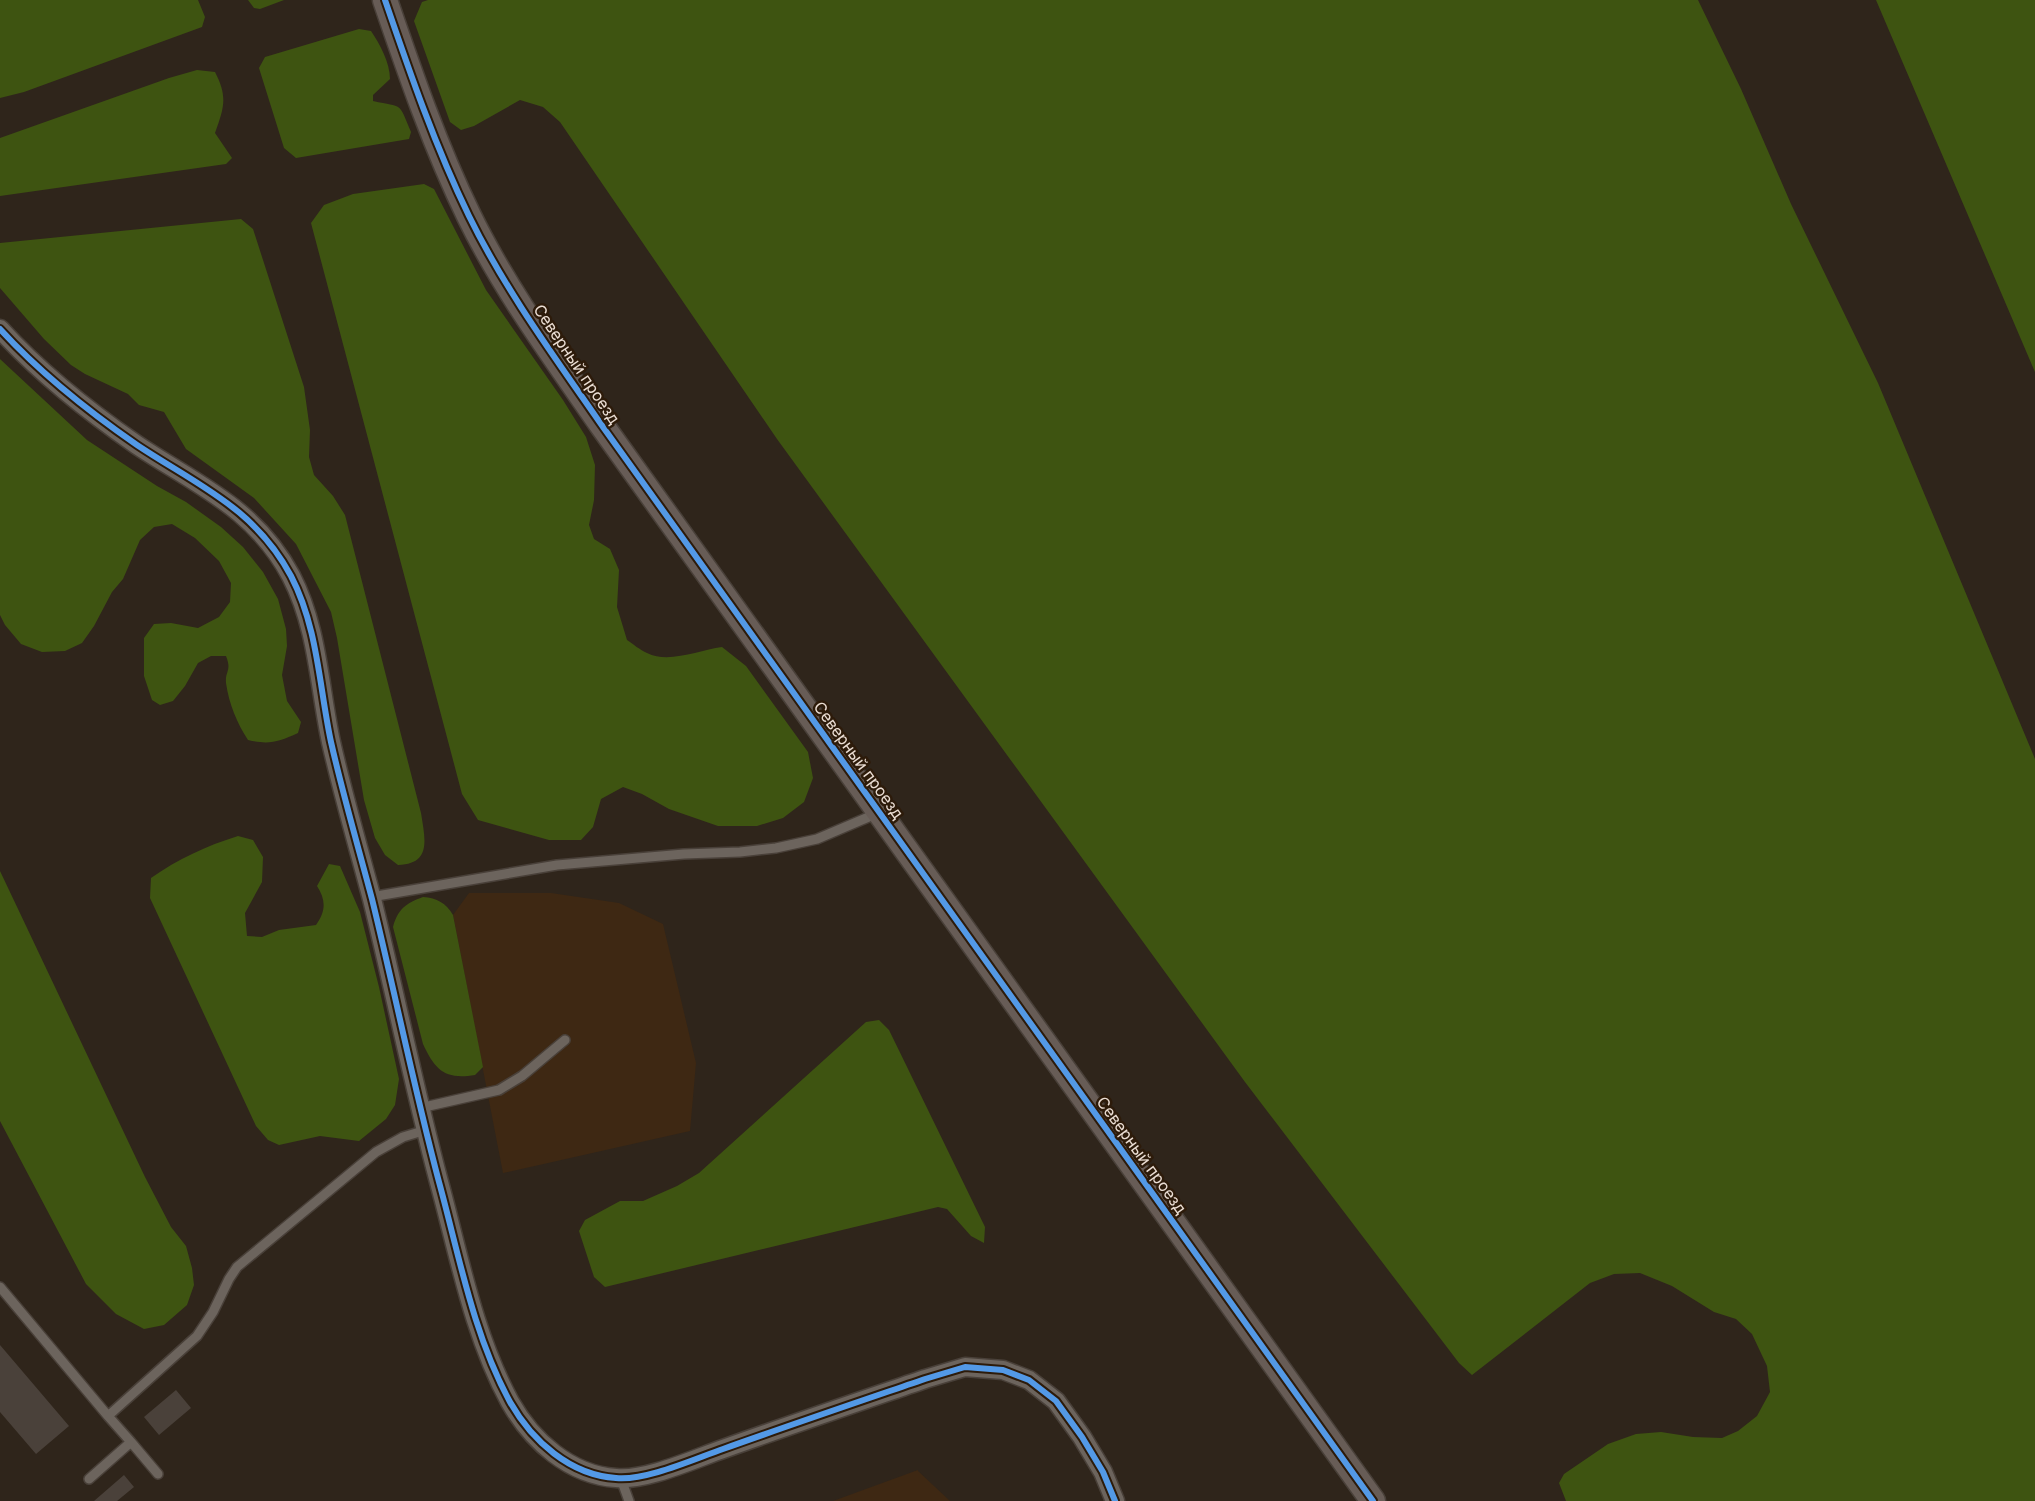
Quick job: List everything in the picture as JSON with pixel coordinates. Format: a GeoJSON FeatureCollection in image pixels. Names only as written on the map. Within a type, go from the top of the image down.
{"type":"FeatureCollection","features":[{"type":"Feature","properties":{"kind":"street","name":"Северный проезд"},"geometry":{"type":"LineString","coordinates":[[385,0],[440,153],[470,218],[506,282],[603,427],[1373,1501]]}},
{"type":"Feature","properties":{"kind":"street"},"geometry":{"type":"LineString","coordinates":[[0,329],[15,346],[110,426],[221,497],[248,519],[272,546],[290,574],[303,602],[311,628],[330,735],[349,819],[371,897],[420,1108],[471,1303],[490,1356],[510,1401],[528,1429],[558,1457],[575,1467],[602,1476],[621,1479],[669,1467],[925,1378],[965,1367],[1003,1370],[1029,1380],[1056,1401],[1082,1437],[1103,1472],[1115,1501]]}},
{"type":"Feature","properties":{"kind":"lane"},"geometry":{"type":"LineString","coordinates":[[371,897],[557,865],[776,848],[816,839],[880,812]]}},
{"type":"Feature","properties":{"kind":"lane"},"geometry":{"type":"LineString","coordinates":[[420,1108],[499,1090],[522,1076],[565,1040]]}},
{"type":"Feature","properties":{"kind":"lane"},"geometry":{"type":"LineString","coordinates":[[108,1416],[197,1336],[213,1312],[229,1279],[237,1267],[250,1255],[376,1152],[403,1137],[426,1130]]}},
{"type":"Feature","properties":{"kind":"lane"},"geometry":{"type":"LineString","coordinates":[[0,1287],[158,1474]]}},
{"type":"Feature","properties":{"kind":"lane"},"geometry":{"type":"LineString","coordinates":[[89,1479],[131,1442]]}},
{"type":"Feature","properties":{"kind":"lane"},"geometry":{"type":"LineString","coordinates":[[621,1479],[628,1501]]}},
{"type":"Feature","properties":{"kind":"shaded area"},"geometry":{"type":"Polygon","coordinates":[[[469,893],[551,893],[619,903],[663,924],[696,1063],[690,1131],[503,1173],[453,915],[469,893]]]}},
{"type":"Feature","properties":{"kind":"shaded area"},"geometry":{"type":"Polygon","coordinates":[[[918,1470],[950,1501],[833,1501],[918,1470]]]}},
{"type":"Feature","properties":{"kind":"green space"},"geometry":{"type":"Polygon","coordinates":[[[0,0],[198,0],[205,17],[202,27],[24,92],[0,98],[0,0]]]}},
{"type":"Feature","properties":{"kind":"green space"},"geometry":{"type":"Polygon","coordinates":[[[248,0],[284,0],[260,9],[254,8],[248,0]]]}},
{"type":"Feature","properties":{"kind":"green space"},"geometry":{"type":"Polygon","coordinates":[[[428,0],[1698,0],[1741,89],[1791,204],[1878,383],[2035,759],[2035,1501],[1566,1501],[1559,1483],[1564,1474],[1608,1444],[1636,1434],[1661,1432],[1693,1437],[1722,1438],[1738,1431],[1757,1416],[1770,1392],[1767,1366],[1752,1334],[1736,1319],[1714,1312],[1672,1286],[1640,1273],[1614,1274],[1590,1283],[1472,1375],[1459,1363],[1245,1082],[777,439],[560,122],[543,107],[520,100],[474,126],[461,130],[450,122],[414,21],[422,2],[428,0]]]}},
{"type":"Feature","properties":{"kind":"green space"},"geometry":{"type":"Polygon","coordinates":[[[1876,0],[2035,0],[2035,372],[1876,0]]]}},
{"type":"Feature","properties":{"kind":"green space"},"geometry":{"type":"Polygon","coordinates":[[[359,29],[371,31],[384,54],[390,73],[390,79],[373,95],[373,101],[399,107],[411,132],[409,139],[296,158],[284,148],[259,68],[265,57],[359,29]]]}},
{"type":"Feature","properties":{"kind":"green space"},"geometry":{"type":"Polygon","coordinates":[[[197,70],[215,72],[222,89],[222,109],[215,133],[232,158],[226,164],[0,196],[0,138],[197,70]]]}},
{"type":"Feature","properties":{"kind":"green space"},"geometry":{"type":"Polygon","coordinates":[[[424,184],[434,189],[486,290],[586,437],[595,465],[594,500],[589,525],[594,539],[610,549],[619,570],[617,607],[627,640],[647,653],[665,657],[722,647],[746,666],[808,752],[813,778],[804,802],[783,818],[757,826],[718,826],[669,809],[642,794],[623,787],[601,799],[593,827],[581,840],[549,840],[478,820],[462,794],[311,223],[324,205],[353,194],[424,184]]]}},
{"type":"Feature","properties":{"kind":"green space"},"geometry":{"type":"Polygon","coordinates":[[[241,219],[253,229],[304,387],[310,430],[309,457],[314,475],[333,496],[345,515],[421,813],[424,848],[421,855],[409,864],[398,865],[385,855],[375,838],[364,800],[331,612],[296,544],[254,498],[186,449],[164,412],[139,405],[128,394],[71,365],[44,339],[0,288],[0,243],[241,219]]]}},
{"type":"Feature","properties":{"kind":"green space"},"geometry":{"type":"Polygon","coordinates":[[[0,359],[87,440],[157,486],[186,502],[221,527],[243,547],[263,572],[278,599],[286,629],[287,646],[282,675],[287,701],[301,722],[298,733],[273,742],[248,740],[229,698],[226,683],[228,665],[226,656],[211,656],[198,663],[173,701],[160,705],[152,700],[144,676],[144,638],[154,624],[171,623],[198,628],[219,617],[230,602],[231,583],[219,561],[195,538],[172,524],[154,527],[140,540],[123,579],[112,592],[82,643],[65,651],[42,652],[21,644],[5,625],[0,615],[0,359]]]}},
{"type":"Feature","properties":{"kind":"green space"},"geometry":{"type":"Polygon","coordinates":[[[238,836],[253,840],[263,857],[262,882],[245,913],[247,936],[262,937],[279,930],[316,925],[324,906],[317,886],[329,864],[340,866],[360,912],[399,1079],[395,1105],[386,1119],[359,1141],[320,1136],[279,1145],[268,1140],[256,1126],[150,898],[151,878],[193,854],[238,836]]]}},
{"type":"Feature","properties":{"kind":"green space"},"geometry":{"type":"Polygon","coordinates":[[[0,871],[145,1177],[171,1227],[186,1246],[194,1285],[187,1305],[164,1325],[144,1329],[116,1314],[86,1284],[0,1121],[0,871]]]}},
{"type":"Feature","properties":{"kind":"green space"},"geometry":{"type":"Polygon","coordinates":[[[423,897],[441,902],[453,915],[483,1067],[475,1075],[456,1076],[442,1071],[432,1061],[423,1044],[393,927],[397,916],[404,908],[423,897]]]}},
{"type":"Feature","properties":{"kind":"green space"},"geometry":{"type":"Polygon","coordinates":[[[879,1020],[889,1030],[985,1227],[984,1243],[971,1236],[947,1209],[938,1207],[605,1287],[594,1277],[579,1231],[585,1220],[620,1201],[643,1201],[699,1173],[866,1022],[879,1020]]]}},
{"type":"Feature","properties":{"kind":"building"},"geometry":{"type":"Polygon","coordinates":[[[0,1345],[69,1426],[36,1454],[0,1412],[0,1345]]]}},
{"type":"Feature","properties":{"kind":"building"},"geometry":{"type":"Polygon","coordinates":[[[176,1390],[191,1408],[159,1435],[144,1417],[176,1390]]]}},
{"type":"Feature","properties":{"kind":"building"},"geometry":{"type":"Polygon","coordinates":[[[124,1475],[134,1487],[117,1501],[94,1501],[124,1475]]]}},
{"type":"Feature","properties":{"kind":"cycle path"},"geometry":{"type":"LineString","coordinates":[[385,0],[424,109],[457,190],[483,244],[532,324],[603,427],[1373,1501]]}},
{"type":"Feature","properties":{"kind":"cycle path"},"geometry":{"type":"LineString","coordinates":[[0,329],[48,376],[101,419],[137,445],[203,486],[242,515],[277,552],[291,576],[307,616],[336,762],[372,899],[421,1111],[468,1294],[497,1376],[510,1402],[529,1430],[568,1463],[599,1475],[628,1478],[655,1473],[965,1367],[1003,1370],[1029,1380],[1056,1401],[1082,1437],[1103,1472],[1115,1501]]}}]}
